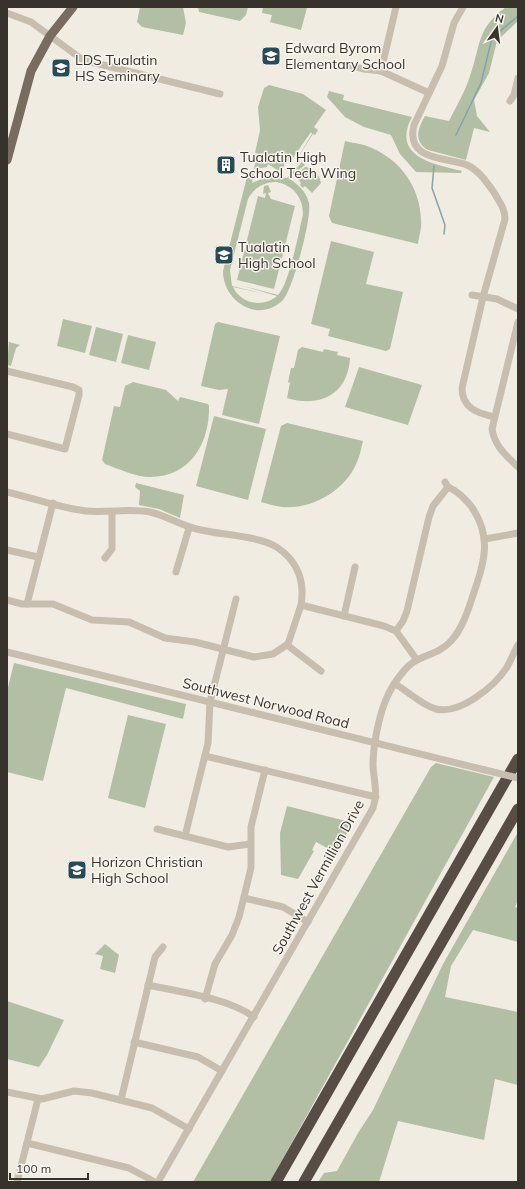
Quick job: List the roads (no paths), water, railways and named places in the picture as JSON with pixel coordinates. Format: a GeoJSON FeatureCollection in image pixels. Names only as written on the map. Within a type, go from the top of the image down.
{"type":"FeatureCollection","features":[{"type":"Feature","properties":{"kind":"highway"},"geometry":{"type":"LineString","coordinates":[[276,1182],[518,758]]}},
{"type":"Feature","properties":{"kind":"highway"},"geometry":{"type":"LineString","coordinates":[[304,1182],[518,809]]}},
{"type":"Feature","properties":{"kind":"main road"},"geometry":{"type":"LineString","coordinates":[[7,160],[28,79],[50,36],[73,7]]}},
{"type":"Feature","properties":{"kind":"street"},"geometry":{"type":"LineString","coordinates":[[381,71],[396,7]]}},
{"type":"Feature","properties":{"kind":"street"},"geometry":{"type":"LineString","coordinates":[[463,7],[454,23],[444,59],[413,129],[413,139],[418,149],[430,156],[467,165],[472,168],[489,185],[504,211],[505,220],[484,297],[462,393],[464,401],[472,411],[494,417]]}},
{"type":"Feature","properties":{"kind":"street"},"geometry":{"type":"LineString","coordinates":[[7,13],[31,22],[74,55],[88,61],[220,94]]}},
{"type":"Feature","properties":{"kind":"street"},"geometry":{"type":"LineString","coordinates":[[349,65],[363,69],[381,71],[429,93]]}},
{"type":"Feature","properties":{"kind":"street"},"geometry":{"type":"LineString","coordinates":[[510,100],[514,95],[518,78]]}},
{"type":"Feature","properties":{"kind":"street"},"geometry":{"type":"LineString","coordinates":[[472,294],[497,299],[518,309]]}},
{"type":"Feature","properties":{"kind":"street"},"geometry":{"type":"LineString","coordinates":[[518,322],[492,429],[497,445],[518,467]]}},
{"type":"Feature","properties":{"kind":"street"},"geometry":{"type":"LineString","coordinates":[[7,371],[79,390],[65,449],[7,434]]}},
{"type":"Feature","properties":{"kind":"street","name":"Southwest Vermillion Drive"},"geometry":{"type":"LineString","coordinates":[[158,1182],[370,814],[376,797],[373,767],[375,744],[387,696],[400,675],[417,660],[440,650],[458,631],[467,613],[484,564],[485,539],[475,512],[456,490],[447,484],[433,506],[429,517],[406,611],[403,621],[396,631]]}},
{"type":"Feature","properties":{"kind":"street"},"geometry":{"type":"LineString","coordinates":[[7,492],[85,511],[151,513],[189,528],[228,534],[276,547],[298,568],[302,588],[301,605],[291,637],[286,645],[281,650],[264,656],[254,657],[224,649],[165,638],[129,622],[92,620],[53,604],[27,604],[7,600]]}},
{"type":"Feature","properties":{"kind":"street"},"geometry":{"type":"LineString","coordinates":[[27,604],[53,503]]}},
{"type":"Feature","properties":{"kind":"street"},"geometry":{"type":"LineString","coordinates":[[105,558],[112,549],[112,512]]}},
{"type":"Feature","properties":{"kind":"street"},"geometry":{"type":"LineString","coordinates":[[176,572],[189,528]]}},
{"type":"Feature","properties":{"kind":"street"},"geometry":{"type":"LineString","coordinates":[[485,539],[518,534]]}},
{"type":"Feature","properties":{"kind":"street"},"geometry":{"type":"LineString","coordinates":[[7,550],[38,557]]}},
{"type":"Feature","properties":{"kind":"street"},"geometry":{"type":"LineString","coordinates":[[344,616],[354,567]]}},
{"type":"Feature","properties":{"kind":"street"},"geometry":{"type":"LineString","coordinates":[[184,836],[205,756],[209,735],[210,702],[236,599]]}},
{"type":"Feature","properties":{"kind":"street"},"geometry":{"type":"LineString","coordinates":[[301,605],[384,626],[396,631],[417,660]]}},
{"type":"Feature","properties":{"kind":"street"},"geometry":{"type":"LineString","coordinates":[[286,645],[321,671]]}},
{"type":"Feature","properties":{"kind":"street"},"geometry":{"type":"LineString","coordinates":[[395,684],[429,706],[448,710],[459,708],[499,677],[506,668],[518,645]]}},
{"type":"Feature","properties":{"kind":"street","name":"Southwest Norwood Road"},"geometry":{"type":"LineString","coordinates":[[7,652],[375,744],[518,778]]}},
{"type":"Feature","properties":{"kind":"street"},"geometry":{"type":"LineString","coordinates":[[205,756],[376,797]]}},
{"type":"Feature","properties":{"kind":"street"},"geometry":{"type":"LineString","coordinates":[[205,999],[215,964],[236,926],[244,898],[252,864],[250,844],[251,827],[265,770]]}},
{"type":"Feature","properties":{"kind":"street"},"geometry":{"type":"LineString","coordinates":[[157,829],[228,847],[250,844]]}},
{"type":"Feature","properties":{"kind":"street"},"geometry":{"type":"LineString","coordinates":[[244,898],[283,907],[308,922]]}},
{"type":"Feature","properties":{"kind":"street"},"geometry":{"type":"LineString","coordinates":[[120,1100],[155,957],[163,947]]}},
{"type":"Feature","properties":{"kind":"street"},"geometry":{"type":"LineString","coordinates":[[148,985],[239,1008],[254,1017]]}},
{"type":"Feature","properties":{"kind":"street"},"geometry":{"type":"LineString","coordinates":[[134,1042],[201,1058],[222,1071]]}},
{"type":"Feature","properties":{"kind":"street"},"geometry":{"type":"LineString","coordinates":[[7,1092],[38,1099],[50,1098],[74,1091],[92,1093],[157,1110],[189,1129]]}},
{"type":"Feature","properties":{"kind":"street"},"geometry":{"type":"LineString","coordinates":[[17,1182],[38,1099]]}},
{"type":"Feature","properties":{"kind":"street"},"geometry":{"type":"LineString","coordinates":[[27,1143],[129,1168],[155,1182]]}},
{"type":"Feature","properties":{"kind":"waterway"},"geometry":{"type":"LineString","coordinates":[[456,135],[481,83],[492,38],[518,16]]}},
{"type":"Feature","properties":{"kind":"waterway"},"geometry":{"type":"LineString","coordinates":[[434,166],[432,188],[445,225],[444,234]]}},
{"type":"Feature","properties":{"kind":"place","name":"Edward Byrom Elementary School"},"geometry":{"type":"Point","coordinates":[271,56]}},
{"type":"Feature","properties":{"kind":"place","name":"LDS Tualatin HS Seminary"},"geometry":{"type":"Point","coordinates":[61,68]}},
{"type":"Feature","properties":{"kind":"place","name":"Tualatin High School Tech Wing"},"geometry":{"type":"Point","coordinates":[226,165]}},
{"type":"Feature","properties":{"kind":"place","name":"Tualatin High School"},"geometry":{"type":"Point","coordinates":[224,255]}},
{"type":"Feature","properties":{"kind":"place","name":"Horizon Christian High School"},"geometry":{"type":"Point","coordinates":[77,870]}}]}
